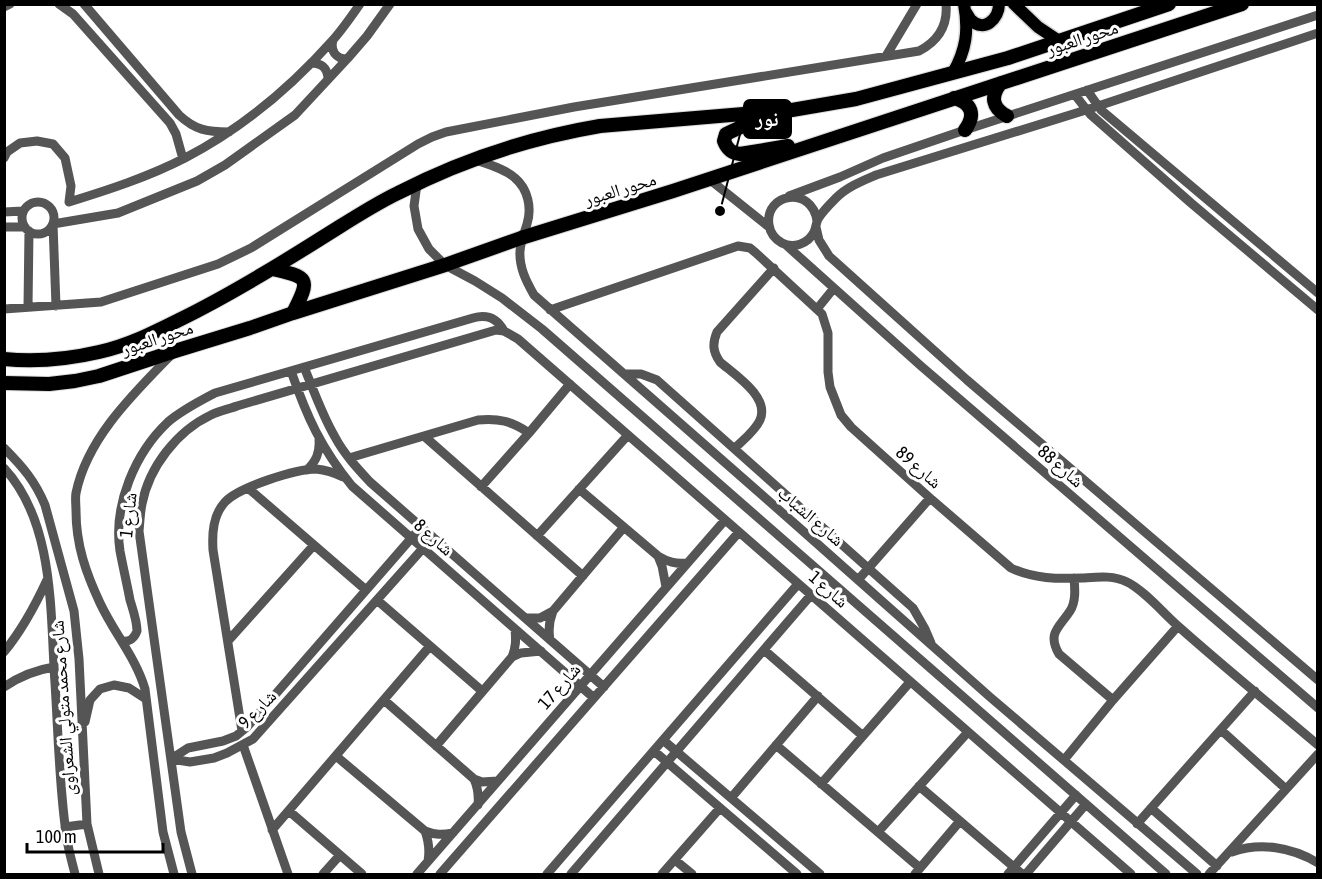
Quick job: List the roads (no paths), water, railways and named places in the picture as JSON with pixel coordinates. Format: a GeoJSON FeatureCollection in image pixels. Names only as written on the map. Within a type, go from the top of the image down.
{"type":"FeatureCollection","features":[{"type":"Feature","properties":{"kind":"highway","name":"محور العبور"},"geometry":{"type":"LineString","coordinates":[[4,359],[23,361],[100,352],[145,337],[209,305],[397,193],[473,159],[523,142],[600,126],[792,111],[856,99],[1008,58],[1169,4]]}},
{"type":"Feature","properties":{"kind":"highway","name":"محور العبور"},"geometry":{"type":"LineString","coordinates":[[4,383],[49,384],[99,376],[954,99],[1220,8],[1242,4]]}},
{"type":"Feature","properties":{"kind":"highway"},"geometry":{"type":"LineString","coordinates":[[1001,83],[996,89],[995,105],[1007,116]]}},
{"type":"Feature","properties":{"kind":"highway"},"geometry":{"type":"LineString","coordinates":[[954,99],[969,106],[970,123],[965,130]]}},
{"type":"Feature","properties":{"kind":"highway"},"geometry":{"type":"LineString","coordinates":[[772,112],[726,134],[724,141],[728,149],[740,154],[826,141]]}},
{"type":"Feature","properties":{"kind":"highway"},"geometry":{"type":"LineString","coordinates":[[272,268],[297,274],[303,281],[304,290],[293,313]]}},
{"type":"Feature","properties":{"kind":"main road"},"geometry":{"type":"LineString","coordinates":[[964,7],[971,20],[987,24],[997,17],[999,4]]}},
{"type":"Feature","properties":{"kind":"main road"},"geometry":{"type":"LineString","coordinates":[[1014,4],[1038,27],[1059,41]]}},
{"type":"Feature","properties":{"kind":"main road"},"geometry":{"type":"LineString","coordinates":[[953,73],[961,60],[966,39],[967,26],[964,7]]}},
{"type":"Feature","properties":{"kind":"street"},"geometry":{"type":"LineString","coordinates":[[4,7],[10,4]]}},
{"type":"Feature","properties":{"kind":"street"},"geometry":{"type":"LineString","coordinates":[[59,4],[73,14],[170,123],[176,134],[183,159]]}},
{"type":"Feature","properties":{"kind":"street"},"geometry":{"type":"LineString","coordinates":[[84,4],[189,124],[201,130],[229,132]]}},
{"type":"Feature","properties":{"kind":"street"},"geometry":{"type":"LineString","coordinates":[[51,208],[119,185],[183,159],[229,132],[267,103],[311,63],[333,40],[360,4]]}},
{"type":"Feature","properties":{"kind":"street"},"geometry":{"type":"LineString","coordinates":[[56,306],[53,224],[54,219],[51,208],[47,204],[36,201],[31,203],[23,211],[22,222],[34,233],[45,232],[53,224],[118,213],[197,181],[233,160],[295,115],[367,36],[390,4]]}},
{"type":"Feature","properties":{"kind":"street"},"geometry":{"type":"LineString","coordinates":[[886,56],[917,4]]}},
{"type":"Feature","properties":{"kind":"street"},"geometry":{"type":"LineString","coordinates":[[4,309],[101,302],[226,260],[251,248],[418,144],[439,134],[585,105],[920,51],[939,36],[945,24],[946,4]]}},
{"type":"Feature","properties":{"kind":"street"},"geometry":{"type":"LineString","coordinates":[[769,227],[771,209],[778,201],[884,158],[1317,15]]}},
{"type":"Feature","properties":{"kind":"street"},"geometry":{"type":"LineString","coordinates":[[709,179],[769,227],[776,238],[793,245],[805,242],[836,198],[846,190],[876,175],[1086,110],[1317,33]]}},
{"type":"Feature","properties":{"kind":"street"},"geometry":{"type":"LineString","coordinates":[[333,40],[334,54],[347,59]]}},
{"type":"Feature","properties":{"kind":"street"},"geometry":{"type":"LineString","coordinates":[[1209,50],[1215,67]]}},
{"type":"Feature","properties":{"kind":"street"},"geometry":{"type":"LineString","coordinates":[[311,63],[321,65],[328,73],[328,78]]}},
{"type":"Feature","properties":{"kind":"street"},"geometry":{"type":"LineString","coordinates":[[1087,90],[1098,106],[1317,294]]}},
{"type":"Feature","properties":{"kind":"street"},"geometry":{"type":"LineString","coordinates":[[1075,95],[1086,110],[1317,310]]}},
{"type":"Feature","properties":{"kind":"street"},"geometry":{"type":"LineString","coordinates":[[4,158],[20,143],[36,141],[53,144],[65,158],[71,186],[69,202]]}},
{"type":"Feature","properties":{"kind":"street","name":"شارع الشباب"},"geometry":{"type":"LineString","coordinates":[[473,159],[504,170],[515,177],[523,187],[528,199],[529,212],[527,225],[521,238],[520,254],[526,282],[534,295],[881,602],[1197,874]]}},
{"type":"Feature","properties":{"kind":"street","name":"شارع الشباب"},"geometry":{"type":"LineString","coordinates":[[417,184],[414,206],[418,229],[429,249],[445,265],[493,293],[542,328],[1166,874]]}},
{"type":"Feature","properties":{"kind":"street"},"geometry":{"type":"LineString","coordinates":[[1191,203],[1199,194]]}},
{"type":"Feature","properties":{"kind":"street"},"geometry":{"type":"LineString","coordinates":[[786,198],[804,200],[813,209],[816,224]]}},
{"type":"Feature","properties":{"kind":"street"},"geometry":{"type":"LineString","coordinates":[[4,201],[6,212],[23,211]]}},
{"type":"Feature","properties":{"kind":"street"},"geometry":{"type":"LineString","coordinates":[[1225,232],[1233,222]]}},
{"type":"Feature","properties":{"kind":"street","name":"شارع 88"},"geometry":{"type":"LineString","coordinates":[[816,224],[819,240],[829,256],[968,380],[1317,680]]}},
{"type":"Feature","properties":{"kind":"street"},"geometry":{"type":"LineString","coordinates":[[4,227],[27,229]]}},
{"type":"Feature","properties":{"kind":"street"},"geometry":{"type":"LineString","coordinates":[[27,229],[28,307]]}},
{"type":"Feature","properties":{"kind":"street","name":"شارع 88"},"geometry":{"type":"LineString","coordinates":[[786,244],[930,374],[1317,708]]}},
{"type":"Feature","properties":{"kind":"street","name":"شارع 89"},"geometry":{"type":"LineString","coordinates":[[550,310],[738,246],[750,248],[822,314],[828,333],[830,387],[841,415],[862,438],[930,498],[1011,568],[1022,573],[1050,579],[1103,577],[1129,582],[1317,745]]}},
{"type":"Feature","properties":{"kind":"street"},"geometry":{"type":"LineString","coordinates":[[735,448],[756,426],[762,411],[761,403],[757,395],[720,362],[713,348],[714,340],[717,332],[774,268]]}},
{"type":"Feature","properties":{"kind":"street"},"geometry":{"type":"LineString","coordinates":[[817,309],[834,288]]}},
{"type":"Feature","properties":{"kind":"street","name":"شارع 1"},"geometry":{"type":"LineString","coordinates":[[120,638],[122,641],[130,640],[137,631],[120,547],[120,520],[125,492],[135,466],[150,443],[168,423],[190,406],[214,393],[480,316],[488,316],[495,319],[504,330],[518,339],[570,384],[1131,874]]}},
{"type":"Feature","properties":{"kind":"street","name":"شارع 1"},"geometry":{"type":"LineString","coordinates":[[192,874],[181,832],[139,531],[142,503],[151,476],[166,451],[186,431],[210,415],[496,330],[504,330]]}},
{"type":"Feature","properties":{"kind":"street"},"geometry":{"type":"LineString","coordinates":[[174,874],[163,832],[146,699],[140,673],[107,618],[83,563],[76,531],[76,494],[86,462],[105,428],[129,398],[175,351]]}},
{"type":"Feature","properties":{"kind":"street","name":"شارع 8"},"geometry":{"type":"LineString","coordinates":[[304,367],[336,439],[370,482],[604,687]]}},
{"type":"Feature","properties":{"kind":"street","name":"شارع 8"},"geometry":{"type":"LineString","coordinates":[[291,371],[305,411],[319,439],[352,486],[594,698]]}},
{"type":"Feature","properties":{"kind":"street"},"geometry":{"type":"LineString","coordinates":[[624,374],[641,374],[657,380],[735,448],[913,608],[932,646]]}},
{"type":"Feature","properties":{"kind":"street"},"geometry":{"type":"LineString","coordinates":[[481,487],[570,384]]}},
{"type":"Feature","properties":{"kind":"street"},"geometry":{"type":"LineString","coordinates":[[349,458],[478,420],[505,420],[529,433]]}},
{"type":"Feature","properties":{"kind":"street"},"geometry":{"type":"LineString","coordinates":[[537,536],[628,435]]}},
{"type":"Feature","properties":{"kind":"street"},"geometry":{"type":"LineString","coordinates":[[424,436],[582,576]]}},
{"type":"Feature","properties":{"kind":"street"},"geometry":{"type":"LineString","coordinates":[[307,470],[317,456],[319,439]]}},
{"type":"Feature","properties":{"kind":"street","name":"شارع محمد متولي الشعراوى"},"geometry":{"type":"LineString","coordinates":[[4,448],[31,477],[39,490],[74,611],[87,824],[99,874]]}},
{"type":"Feature","properties":{"kind":"street"},"geometry":{"type":"LineString","coordinates":[[4,468],[23,493],[33,513],[48,577],[65,827],[75,874]]}},
{"type":"Feature","properties":{"kind":"street"},"geometry":{"type":"LineString","coordinates":[[242,731],[213,550],[213,525],[225,502],[255,484],[307,470],[326,470],[344,477]]}},
{"type":"Feature","properties":{"kind":"street"},"geometry":{"type":"LineString","coordinates":[[248,488],[366,590]]}},
{"type":"Feature","properties":{"kind":"street"},"geometry":{"type":"LineString","coordinates":[[579,489],[658,556],[667,562],[687,563]]}},
{"type":"Feature","properties":{"kind":"street"},"geometry":{"type":"LineString","coordinates":[[858,580],[930,498]]}},
{"type":"Feature","properties":{"kind":"street","name":"شارع 17"},"geometry":{"type":"LineString","coordinates":[[417,874],[725,520]]}},
{"type":"Feature","properties":{"kind":"street","name":"شارع 9"},"geometry":{"type":"LineString","coordinates":[[171,759],[188,748],[223,741],[242,731],[257,717],[421,526]]}},
{"type":"Feature","properties":{"kind":"street"},"geometry":{"type":"LineString","coordinates":[[550,640],[549,620],[553,611],[624,527]]}},
{"type":"Feature","properties":{"kind":"street"},"geometry":{"type":"LineString","coordinates":[[1129,546],[1142,529]]}},
{"type":"Feature","properties":{"kind":"street","name":"شارع 17"},"geometry":{"type":"LineString","coordinates":[[440,874],[739,532]]}},
{"type":"Feature","properties":{"kind":"street","name":"شارع 9"},"geometry":{"type":"LineString","coordinates":[[171,759],[190,762],[227,753],[253,739],[433,537]]}},
{"type":"Feature","properties":{"kind":"street"},"geometry":{"type":"LineString","coordinates":[[228,640],[314,545]]}},
{"type":"Feature","properties":{"kind":"street"},"geometry":{"type":"LineString","coordinates":[[658,556],[666,587]]}},
{"type":"Feature","properties":{"kind":"street"},"geometry":{"type":"LineString","coordinates":[[4,652],[35,607],[48,577]]}},
{"type":"Feature","properties":{"kind":"street"},"geometry":{"type":"LineString","coordinates":[[1074,578],[1074,600],[1071,610],[1055,630],[1055,647],[1059,654],[1113,700]]}},
{"type":"Feature","properties":{"kind":"street"},"geometry":{"type":"LineString","coordinates":[[547,874],[798,584]]}},
{"type":"Feature","properties":{"kind":"street"},"geometry":{"type":"LineString","coordinates":[[576,873],[811,595]]}},
{"type":"Feature","properties":{"kind":"street"},"geometry":{"type":"LineString","coordinates":[[377,600],[482,691]]}},
{"type":"Feature","properties":{"kind":"street"},"geometry":{"type":"LineString","coordinates":[[870,616],[881,602]]}},
{"type":"Feature","properties":{"kind":"street"},"geometry":{"type":"LineString","coordinates":[[525,617],[540,618],[553,611]]}},
{"type":"Feature","properties":{"kind":"street"},"geometry":{"type":"LineString","coordinates":[[1064,760],[1178,626]]}},
{"type":"Feature","properties":{"kind":"street"},"geometry":{"type":"LineString","coordinates":[[436,746],[512,657],[516,639],[515,630]]}},
{"type":"Feature","properties":{"kind":"street"},"geometry":{"type":"LineString","coordinates":[[272,830],[430,646]]}},
{"type":"Feature","properties":{"kind":"street"},"geometry":{"type":"LineString","coordinates":[[765,650],[863,736]]}},
{"type":"Feature","properties":{"kind":"street"},"geometry":{"type":"LineString","coordinates":[[512,657],[521,653],[541,651]]}},
{"type":"Feature","properties":{"kind":"street"},"geometry":{"type":"LineString","coordinates":[[4,687],[35,670],[54,667]]}},
{"type":"Feature","properties":{"kind":"street"},"geometry":{"type":"LineString","coordinates":[[821,784],[910,681]]}},
{"type":"Feature","properties":{"kind":"street"},"geometry":{"type":"LineString","coordinates":[[83,737],[90,700],[100,689],[114,685],[122,686],[146,699]]}},
{"type":"Feature","properties":{"kind":"street"},"geometry":{"type":"LineString","coordinates":[[1137,824],[1255,692]]}},
{"type":"Feature","properties":{"kind":"street"},"geometry":{"type":"LineString","coordinates":[[730,798],[818,696]]}},
{"type":"Feature","properties":{"kind":"street"},"geometry":{"type":"LineString","coordinates":[[384,700],[474,780],[478,787],[478,805]]}},
{"type":"Feature","properties":{"kind":"street"},"geometry":{"type":"LineString","coordinates":[[1221,730],[1286,789]]}},
{"type":"Feature","properties":{"kind":"street"},"geometry":{"type":"LineString","coordinates":[[878,832],[968,732]]}},
{"type":"Feature","properties":{"kind":"street"},"geometry":{"type":"LineString","coordinates":[[663,740],[820,874]]}},
{"type":"Feature","properties":{"kind":"street"},"geometry":{"type":"LineString","coordinates":[[243,745],[288,874]]}},
{"type":"Feature","properties":{"kind":"street"},"geometry":{"type":"LineString","coordinates":[[776,745],[878,832],[917,871],[960,821]]}},
{"type":"Feature","properties":{"kind":"street"},"geometry":{"type":"LineString","coordinates":[[654,751],[798,874]]}},
{"type":"Feature","properties":{"kind":"street"},"geometry":{"type":"LineString","coordinates":[[1209,874],[1317,754]]}},
{"type":"Feature","properties":{"kind":"street"},"geometry":{"type":"LineString","coordinates":[[336,756],[425,831],[444,835],[453,833]]}},
{"type":"Feature","properties":{"kind":"street"},"geometry":{"type":"LineString","coordinates":[[474,780],[498,781]]}},
{"type":"Feature","properties":{"kind":"street"},"geometry":{"type":"LineString","coordinates":[[920,786],[1011,871],[1024,874],[1086,804]]}},
{"type":"Feature","properties":{"kind":"street"},"geometry":{"type":"LineString","coordinates":[[1011,871],[1076,795]]}},
{"type":"Feature","properties":{"kind":"street"},"geometry":{"type":"LineString","coordinates":[[662,874],[720,808]]}},
{"type":"Feature","properties":{"kind":"street"},"geometry":{"type":"LineString","coordinates":[[1151,808],[1217,866]]}},
{"type":"Feature","properties":{"kind":"street"},"geometry":{"type":"LineString","coordinates":[[289,811],[362,874]]}},
{"type":"Feature","properties":{"kind":"street"},"geometry":{"type":"LineString","coordinates":[[65,827],[87,824]]}},
{"type":"Feature","properties":{"kind":"street"},"geometry":{"type":"LineString","coordinates":[[425,831],[428,841],[428,862]]}},
{"type":"Feature","properties":{"kind":"street"},"geometry":{"type":"LineString","coordinates":[[1230,853],[1248,847],[1268,846],[1298,853],[1317,863]]}},
{"type":"Feature","properties":{"kind":"street"},"geometry":{"type":"LineString","coordinates":[[323,874],[340,855]]}},
{"type":"Feature","properties":{"kind":"street"},"geometry":{"type":"LineString","coordinates":[[675,860],[692,874]]}},
{"type":"Feature","properties":{"kind":"place","name":"نور"},"geometry":{"type":"Point","coordinates":[720,211]}}]}
